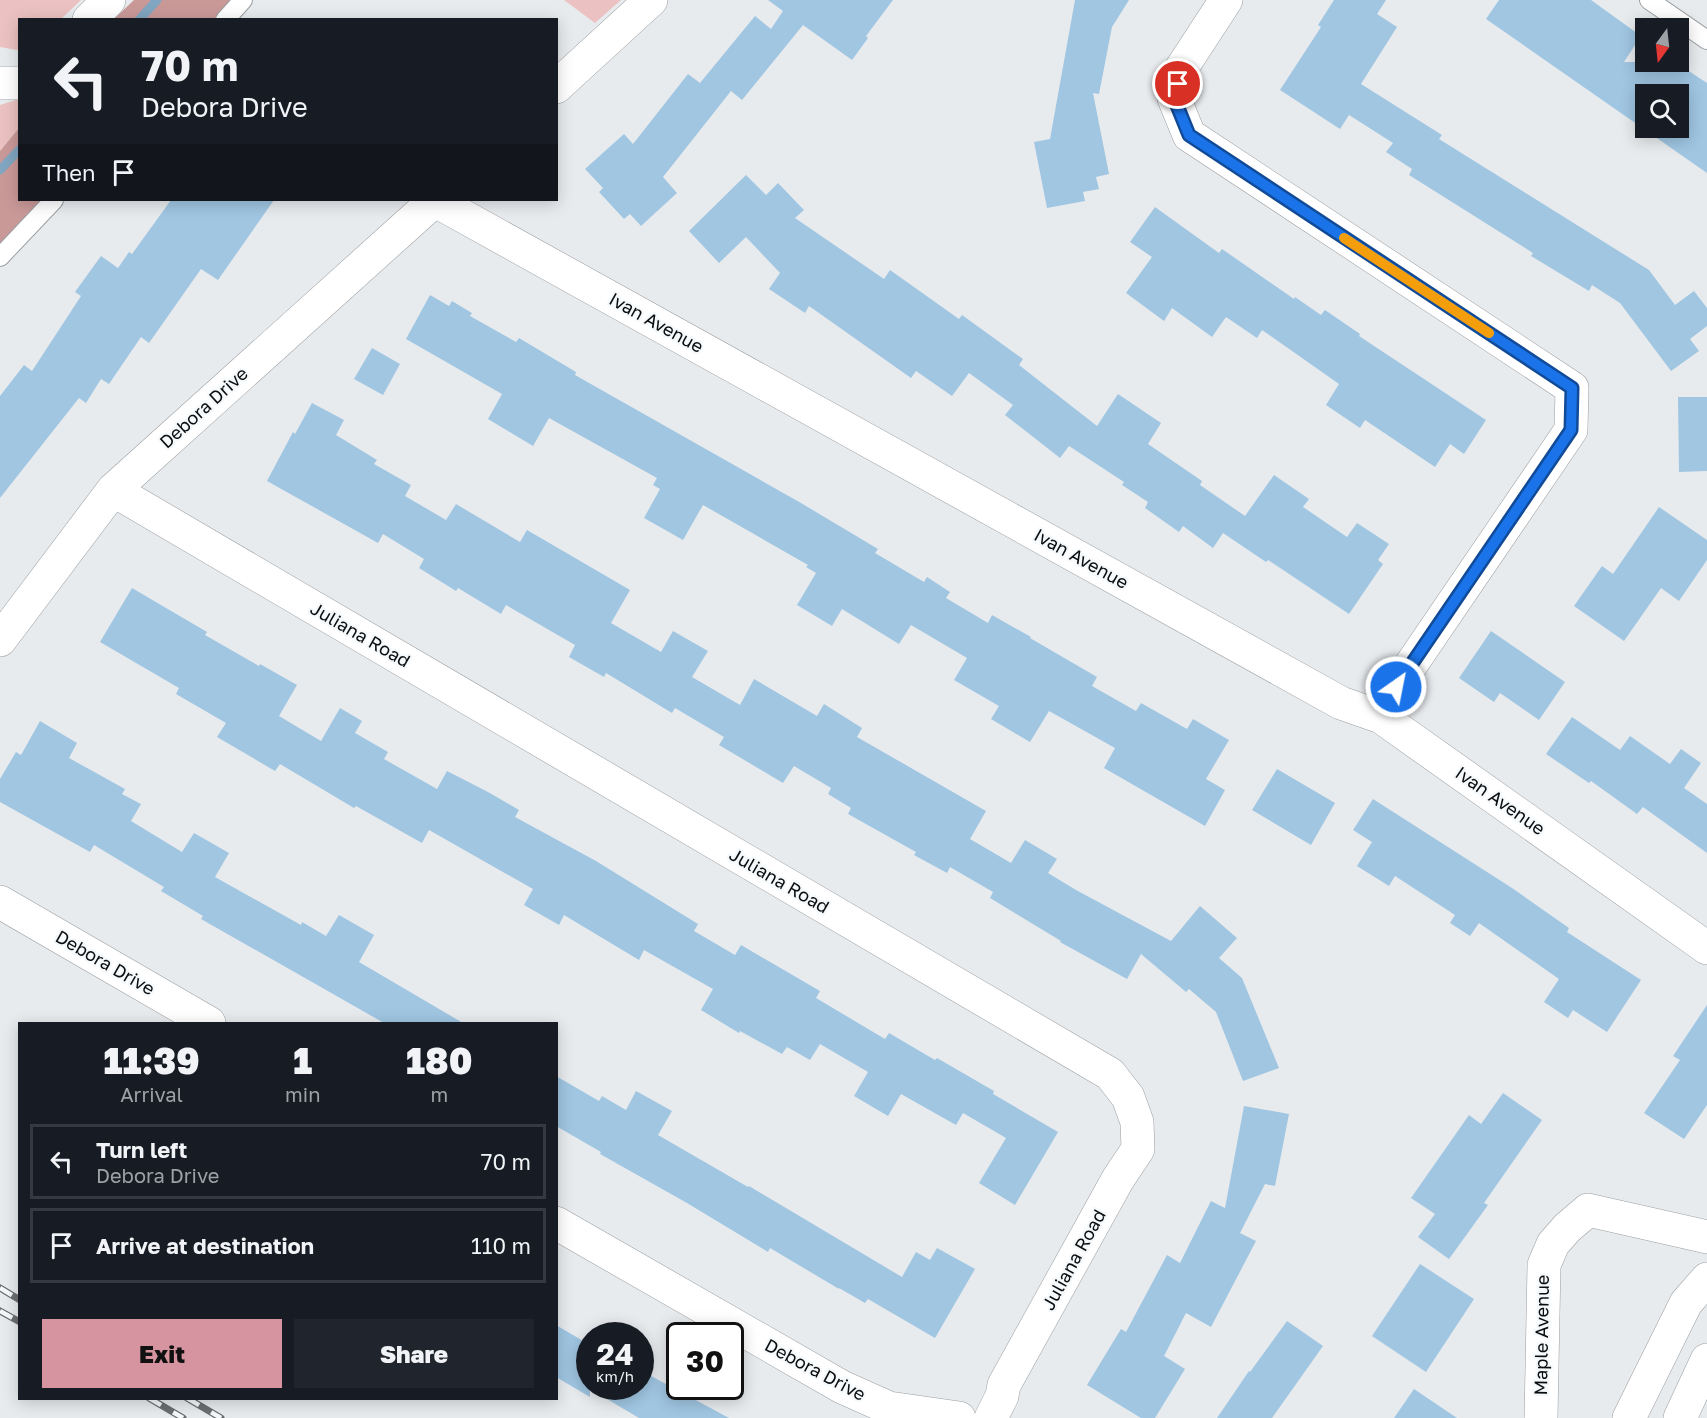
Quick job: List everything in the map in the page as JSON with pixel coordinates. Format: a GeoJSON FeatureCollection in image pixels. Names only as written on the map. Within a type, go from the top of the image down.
{"type":"FeatureCollection","features":[{"type":"Feature","properties":{"kind":"street"},"geometry":{"type":"LineString","coordinates":[[90,18],[109,0]]}},
{"type":"Feature","properties":{"kind":"street"},"geometry":{"type":"LineString","coordinates":[[558,85],[651,0]]}},
{"type":"Feature","properties":{"kind":"street"},"geometry":{"type":"LineString","coordinates":[[1226,0],[1181,69],[1174,98],[1189,135],[1572,388],[1571,430],[1402,678],[1381,717]]}},
{"type":"Feature","properties":{"kind":"street"},"geometry":{"type":"LineString","coordinates":[[0,83],[18,83]]}},
{"type":"Feature","properties":{"kind":"street","name":"Debora Drive"},"geometry":{"type":"LineString","coordinates":[[0,640],[112,490],[433,201]]}},
{"type":"Feature","properties":{"kind":"street","name":"Ivan Avenue"},"geometry":{"type":"LineString","coordinates":[[436,201],[1341,703],[1381,717],[1707,948]]}},
{"type":"Feature","properties":{"kind":"street","name":"Juliana Road"},"geometry":{"type":"LineString","coordinates":[[112,490],[1110,1074],[1128,1097],[1137,1122],[1138,1149],[1118,1179],[1004,1385],[1002,1396],[991,1418]]}},
{"type":"Feature","properties":{"kind":"street","name":"Debora Drive"},"geometry":{"type":"LineString","coordinates":[[0,902],[207,1022]]}},
{"type":"Feature","properties":{"kind":"street","name":"Maple Avenue"},"geometry":{"type":"LineString","coordinates":[[1540,1418],[1544,1265],[1553,1244],[1567,1228],[1588,1210],[1707,1237]]}},
{"type":"Feature","properties":{"kind":"street","name":"Debora Drive"},"geometry":{"type":"LineString","coordinates":[[558,1224],[842,1387],[889,1408],[959,1418]]}},
{"type":"Feature","properties":{"kind":"street"},"geometry":{"type":"LineString","coordinates":[[1629,1418],[1686,1303],[1707,1279]]}},
{"type":"Feature","properties":{"kind":"street"},"geometry":{"type":"LineString","coordinates":[[1680,1418],[1707,1360]]}},
{"type":"Feature","properties":{"kind":"lane"},"geometry":{"type":"LineString","coordinates":[[227,18],[243,0]]}},
{"type":"Feature","properties":{"kind":"lane"},"geometry":{"type":"LineString","coordinates":[[1649,0],[1707,40]]}},
{"type":"Feature","properties":{"kind":"lane"},"geometry":{"type":"LineString","coordinates":[[0,257],[53,201]]}},
{"type":"Feature","properties":{"kind":"shaded area"},"geometry":{"type":"Polygon","coordinates":[[[0,0],[81,0],[62,18],[18,18],[18,50],[0,47],[0,0]]]}},
{"type":"Feature","properties":{"kind":"shaded area"},"geometry":{"type":"Polygon","coordinates":[[[134,0],[245,0],[228,18],[115,18],[134,0]]]}},
{"type":"Feature","properties":{"kind":"shaded area"},"geometry":{"type":"Polygon","coordinates":[[[564,0],[621,0],[595,23],[564,0]]]}},
{"type":"Feature","properties":{"kind":"shaded area"},"geometry":{"type":"Polygon","coordinates":[[[18,99],[18,129],[0,151],[0,105],[18,99]]]}},
{"type":"Feature","properties":{"kind":"shaded area"},"geometry":{"type":"Polygon","coordinates":[[[18,129],[18,201],[53,201],[0,256],[0,151],[18,129]]]}},
{"type":"Feature","properties":{"kind":"building"},"geometry":{"type":"Polygon","coordinates":[[[768,0],[893,0],[866,36],[868,38],[852,60],[803,25],[742,100],[731,91],[663,177],[677,193],[641,226],[630,214],[624,219],[599,192],[603,188],[585,169],[624,134],[633,144],[688,74],[700,83],[755,16],[771,29],[783,11],[768,0]]]}},
{"type":"Feature","properties":{"kind":"building"},"geometry":{"type":"Polygon","coordinates":[[[1075,0],[1129,0],[1112,27],[1099,94],[1093,93],[1109,174],[1096,177],[1099,189],[1083,192],[1085,201],[1047,208],[1034,142],[1050,139],[1075,0]]]}},
{"type":"Feature","properties":{"kind":"building"},"geometry":{"type":"Polygon","coordinates":[[[1334,0],[1386,0],[1377,14],[1397,27],[1361,84],[1442,135],[1439,139],[1649,270],[1675,305],[1694,291],[1707,308],[1707,326],[1690,339],[1699,351],[1671,371],[1620,303],[1592,285],[1589,291],[1531,256],[1533,253],[1409,175],[1412,169],[1386,152],[1393,143],[1349,115],[1340,129],[1280,90],[1321,27],[1318,25],[1334,0]]]}},
{"type":"Feature","properties":{"kind":"building"},"geometry":{"type":"Polygon","coordinates":[[[1499,0],[1591,0],[1635,32],[1635,45],[1624,62],[1635,62],[1635,72],[1689,71],[1707,83],[1707,173],[1657,138],[1689,138],[1689,84],[1635,84],[1635,123],[1486,19],[1499,0]]]}},
{"type":"Feature","properties":{"kind":"building"},"geometry":{"type":"Polygon","coordinates":[[[746,175],[766,195],[778,183],[804,210],[795,218],[884,279],[890,270],[959,319],[962,315],[1023,359],[1019,365],[1097,426],[1118,394],[1161,423],[1148,444],[1202,481],[1200,485],[1245,516],[1274,475],[1309,499],[1303,507],[1347,537],[1357,523],[1389,544],[1378,560],[1383,564],[1349,614],[1223,533],[1213,548],[1183,526],[1179,532],[1145,508],[1148,502],[1122,485],[1124,482],[1069,446],[1060,458],[1005,415],[1013,405],[969,373],[952,396],[916,371],[911,378],[809,306],[805,313],[769,289],[780,273],[746,237],[719,263],[689,231],[746,175]]]}},
{"type":"Feature","properties":{"kind":"building"},"geometry":{"type":"Polygon","coordinates":[[[170,201],[273,201],[218,280],[201,269],[149,343],[141,337],[109,384],[101,379],[86,403],[79,398],[0,498],[0,396],[24,365],[32,371],[81,296],[75,292],[101,256],[118,268],[129,252],[132,254],[170,201]]]}},
{"type":"Feature","properties":{"kind":"building"},"geometry":{"type":"Polygon","coordinates":[[[1155,207],[1219,253],[1222,249],[1294,299],[1295,297],[1321,315],[1325,310],[1360,334],[1359,336],[1486,420],[1464,454],[1450,444],[1435,467],[1365,420],[1360,428],[1326,405],[1339,384],[1262,330],[1257,338],[1226,317],[1212,337],[1172,308],[1164,321],[1126,293],[1152,257],[1130,242],[1155,207]]]}},
{"type":"Feature","properties":{"kind":"building"},"geometry":{"type":"Polygon","coordinates":[[[430,295],[449,306],[452,301],[472,313],[470,316],[516,342],[519,338],[576,372],[575,375],[878,549],[875,553],[924,582],[927,577],[950,592],[946,598],[988,623],[992,615],[1031,637],[1097,677],[1092,686],[1136,711],[1141,703],[1187,729],[1193,719],[1229,740],[1206,779],[1225,790],[1205,826],[1104,768],[1115,748],[1049,711],[1030,742],[991,719],[999,706],[954,680],[967,658],[911,625],[899,644],[842,609],[832,626],[797,605],[816,573],[806,567],[808,565],[703,505],[683,540],[644,518],[660,489],[653,485],[657,478],[549,418],[533,446],[488,419],[502,394],[406,339],[430,295]]]}},
{"type":"Feature","properties":{"kind":"building"},"geometry":{"type":"Polygon","coordinates":[[[372,348],[400,364],[383,395],[354,379],[372,348]]]}},
{"type":"Feature","properties":{"kind":"building"},"geometry":{"type":"Polygon","coordinates":[[[1678,397],[1707,397],[1707,471],[1679,472],[1678,397]]]}},
{"type":"Feature","properties":{"kind":"building"},"geometry":{"type":"Polygon","coordinates":[[[312,403],[344,420],[336,435],[377,460],[374,464],[411,485],[405,496],[446,520],[456,504],[520,542],[527,530],[630,590],[611,623],[661,652],[673,631],[708,651],[692,677],[740,705],[754,679],[817,716],[824,704],[862,728],[857,737],[986,811],[970,839],[1011,863],[1025,840],[1057,859],[1048,873],[1171,941],[1200,906],[1237,938],[1219,958],[1242,978],[1279,1068],[1243,1081],[1216,1012],[1189,989],[1186,992],[1141,954],[1127,979],[1060,942],[990,898],[993,892],[950,867],[947,873],[914,855],[916,852],[848,814],[851,808],[828,794],[831,788],[794,766],[783,783],[719,745],[724,737],[675,708],[672,713],[606,673],[604,677],[569,657],[575,645],[506,605],[501,614],[458,588],[456,591],[419,568],[424,559],[383,534],[378,543],[267,481],[293,432],[295,434],[312,403]]]}},
{"type":"Feature","properties":{"kind":"building"},"geometry":{"type":"Polygon","coordinates":[[[1659,507],[1707,540],[1707,560],[1679,601],[1661,588],[1624,641],[1574,606],[1602,566],[1613,574],[1659,507]]]}},
{"type":"Feature","properties":{"kind":"building"},"geometry":{"type":"Polygon","coordinates":[[[132,588],[207,632],[205,635],[297,685],[279,716],[321,741],[340,708],[362,721],[355,733],[388,752],[384,759],[437,789],[447,771],[488,792],[519,810],[515,817],[596,861],[698,924],[694,931],[735,955],[741,945],[820,991],[816,998],[885,1039],[889,1033],[935,1060],[937,1058],[1058,1132],[1015,1205],[979,1183],[1006,1138],[963,1113],[956,1125],[901,1094],[888,1116],[854,1096],[868,1072],[820,1044],[810,1060],[787,1047],[782,1054],[740,1031],[739,1033],[701,1010],[713,989],[644,950],[639,960],[564,915],[559,925],[524,905],[533,889],[429,830],[422,843],[356,806],[354,808],[280,764],[275,771],[217,737],[226,723],[176,694],[179,688],[100,642],[132,588]]]}},
{"type":"Feature","properties":{"kind":"building"},"geometry":{"type":"Polygon","coordinates":[[[1491,631],[1565,682],[1539,720],[1500,693],[1494,702],[1459,678],[1491,631]]]}},
{"type":"Feature","properties":{"kind":"building"},"geometry":{"type":"Polygon","coordinates":[[[1572,717],[1620,750],[1630,736],[1670,764],[1681,749],[1701,763],[1684,788],[1707,804],[1707,853],[1643,807],[1637,814],[1591,781],[1589,783],[1546,754],[1572,717]]]}},
{"type":"Feature","properties":{"kind":"building"},"geometry":{"type":"Polygon","coordinates":[[[40,721],[77,743],[69,758],[125,789],[122,794],[141,804],[131,821],[182,852],[194,833],[229,853],[215,877],[301,925],[302,922],[326,936],[339,915],[374,935],[359,962],[461,1022],[382,1022],[201,919],[203,916],[161,891],[164,887],[94,845],[90,852],[0,802],[0,779],[16,752],[21,755],[40,721]]]}},
{"type":"Feature","properties":{"kind":"building"},"geometry":{"type":"Polygon","coordinates":[[[1277,769],[1335,803],[1311,845],[1252,810],[1277,769]]]}},
{"type":"Feature","properties":{"kind":"building"},"geometry":{"type":"Polygon","coordinates":[[[1373,799],[1512,888],[1569,928],[1567,932],[1641,980],[1607,1032],[1573,1010],[1568,1018],[1544,1002],[1559,979],[1479,923],[1470,936],[1450,923],[1455,915],[1395,876],[1389,886],[1357,866],[1372,842],[1353,830],[1373,799]]]}},
{"type":"Feature","properties":{"kind":"building"},"geometry":{"type":"Polygon","coordinates":[[[1707,1005],[1707,1105],[1684,1139],[1644,1113],[1680,1060],[1673,1056],[1707,1005]]]}},
{"type":"Feature","properties":{"kind":"building"},"geometry":{"type":"Polygon","coordinates":[[[558,1077],[599,1101],[602,1096],[626,1110],[636,1091],[672,1111],[658,1135],[902,1277],[916,1252],[930,1260],[937,1248],[975,1269],[935,1338],[868,1299],[865,1303],[839,1289],[770,1248],[768,1252],[600,1154],[601,1152],[558,1127],[558,1077]]]}},
{"type":"Feature","properties":{"kind":"building"},"geometry":{"type":"Polygon","coordinates":[[[1503,1093],[1542,1120],[1484,1203],[1488,1205],[1449,1259],[1418,1237],[1435,1214],[1411,1198],[1469,1115],[1481,1124],[1503,1093]]]}},
{"type":"Feature","properties":{"kind":"building"},"geometry":{"type":"Polygon","coordinates":[[[1244,1106],[1289,1114],[1275,1186],[1265,1184],[1240,1233],[1256,1241],[1211,1327],[1186,1313],[1164,1356],[1185,1369],[1155,1418],[1141,1418],[1087,1385],[1121,1329],[1126,1332],[1167,1255],[1180,1263],[1211,1201],[1225,1208],[1244,1106]]]}},
{"type":"Feature","properties":{"kind":"building"},"geometry":{"type":"Polygon","coordinates":[[[1420,1264],[1474,1299],[1426,1372],[1372,1336],[1420,1264]]]}},
{"type":"Feature","properties":{"kind":"building"},"geometry":{"type":"Polygon","coordinates":[[[1287,1321],[1323,1346],[1272,1418],[1217,1418],[1249,1371],[1287,1321]]]}},
{"type":"Feature","properties":{"kind":"building"},"geometry":{"type":"Polygon","coordinates":[[[558,1326],[576,1337],[576,1389],[558,1378],[558,1326]]]}},
{"type":"Feature","properties":{"kind":"building"},"geometry":{"type":"Polygon","coordinates":[[[654,1378],[666,1384],[666,1400],[696,1400],[729,1418],[639,1418],[609,1400],[654,1400],[654,1378]]]}},
{"type":"Feature","properties":{"kind":"building"},"geometry":{"type":"Polygon","coordinates":[[[1414,1389],[1457,1418],[1394,1418],[1414,1389]]]}},
{"type":"Feature","properties":{"kind":"waterway"},"geometry":{"type":"LineString","coordinates":[[141,18],[157,0]]}},
{"type":"Feature","properties":{"kind":"waterway"},"geometry":{"type":"LineString","coordinates":[[0,170],[18,151]]}},
{"type":"Feature","properties":{"kind":"railway"},"geometry":{"type":"LineString","coordinates":[[0,1288],[18,1299]]}},
{"type":"Feature","properties":{"kind":"railway"},"geometry":{"type":"LineString","coordinates":[[0,1311],[18,1321]]}},
{"type":"Feature","properties":{"kind":"railway"},"geometry":{"type":"LineString","coordinates":[[152,1400],[183,1418]]}},
{"type":"Feature","properties":{"kind":"railway"},"geometry":{"type":"LineString","coordinates":[[190,1400],[221,1418]]}},
{"type":"Feature","properties":{"kind":"slow traffic"},"geometry":{"type":"LineString","coordinates":[[1344,238],[1489,333]]}},
{"type":"Feature","properties":{"kind":"route"},"geometry":{"type":"LineString","coordinates":[[1178,84],[1174,98],[1189,135],[1572,388],[1571,430],[1396,687]]}}]}
